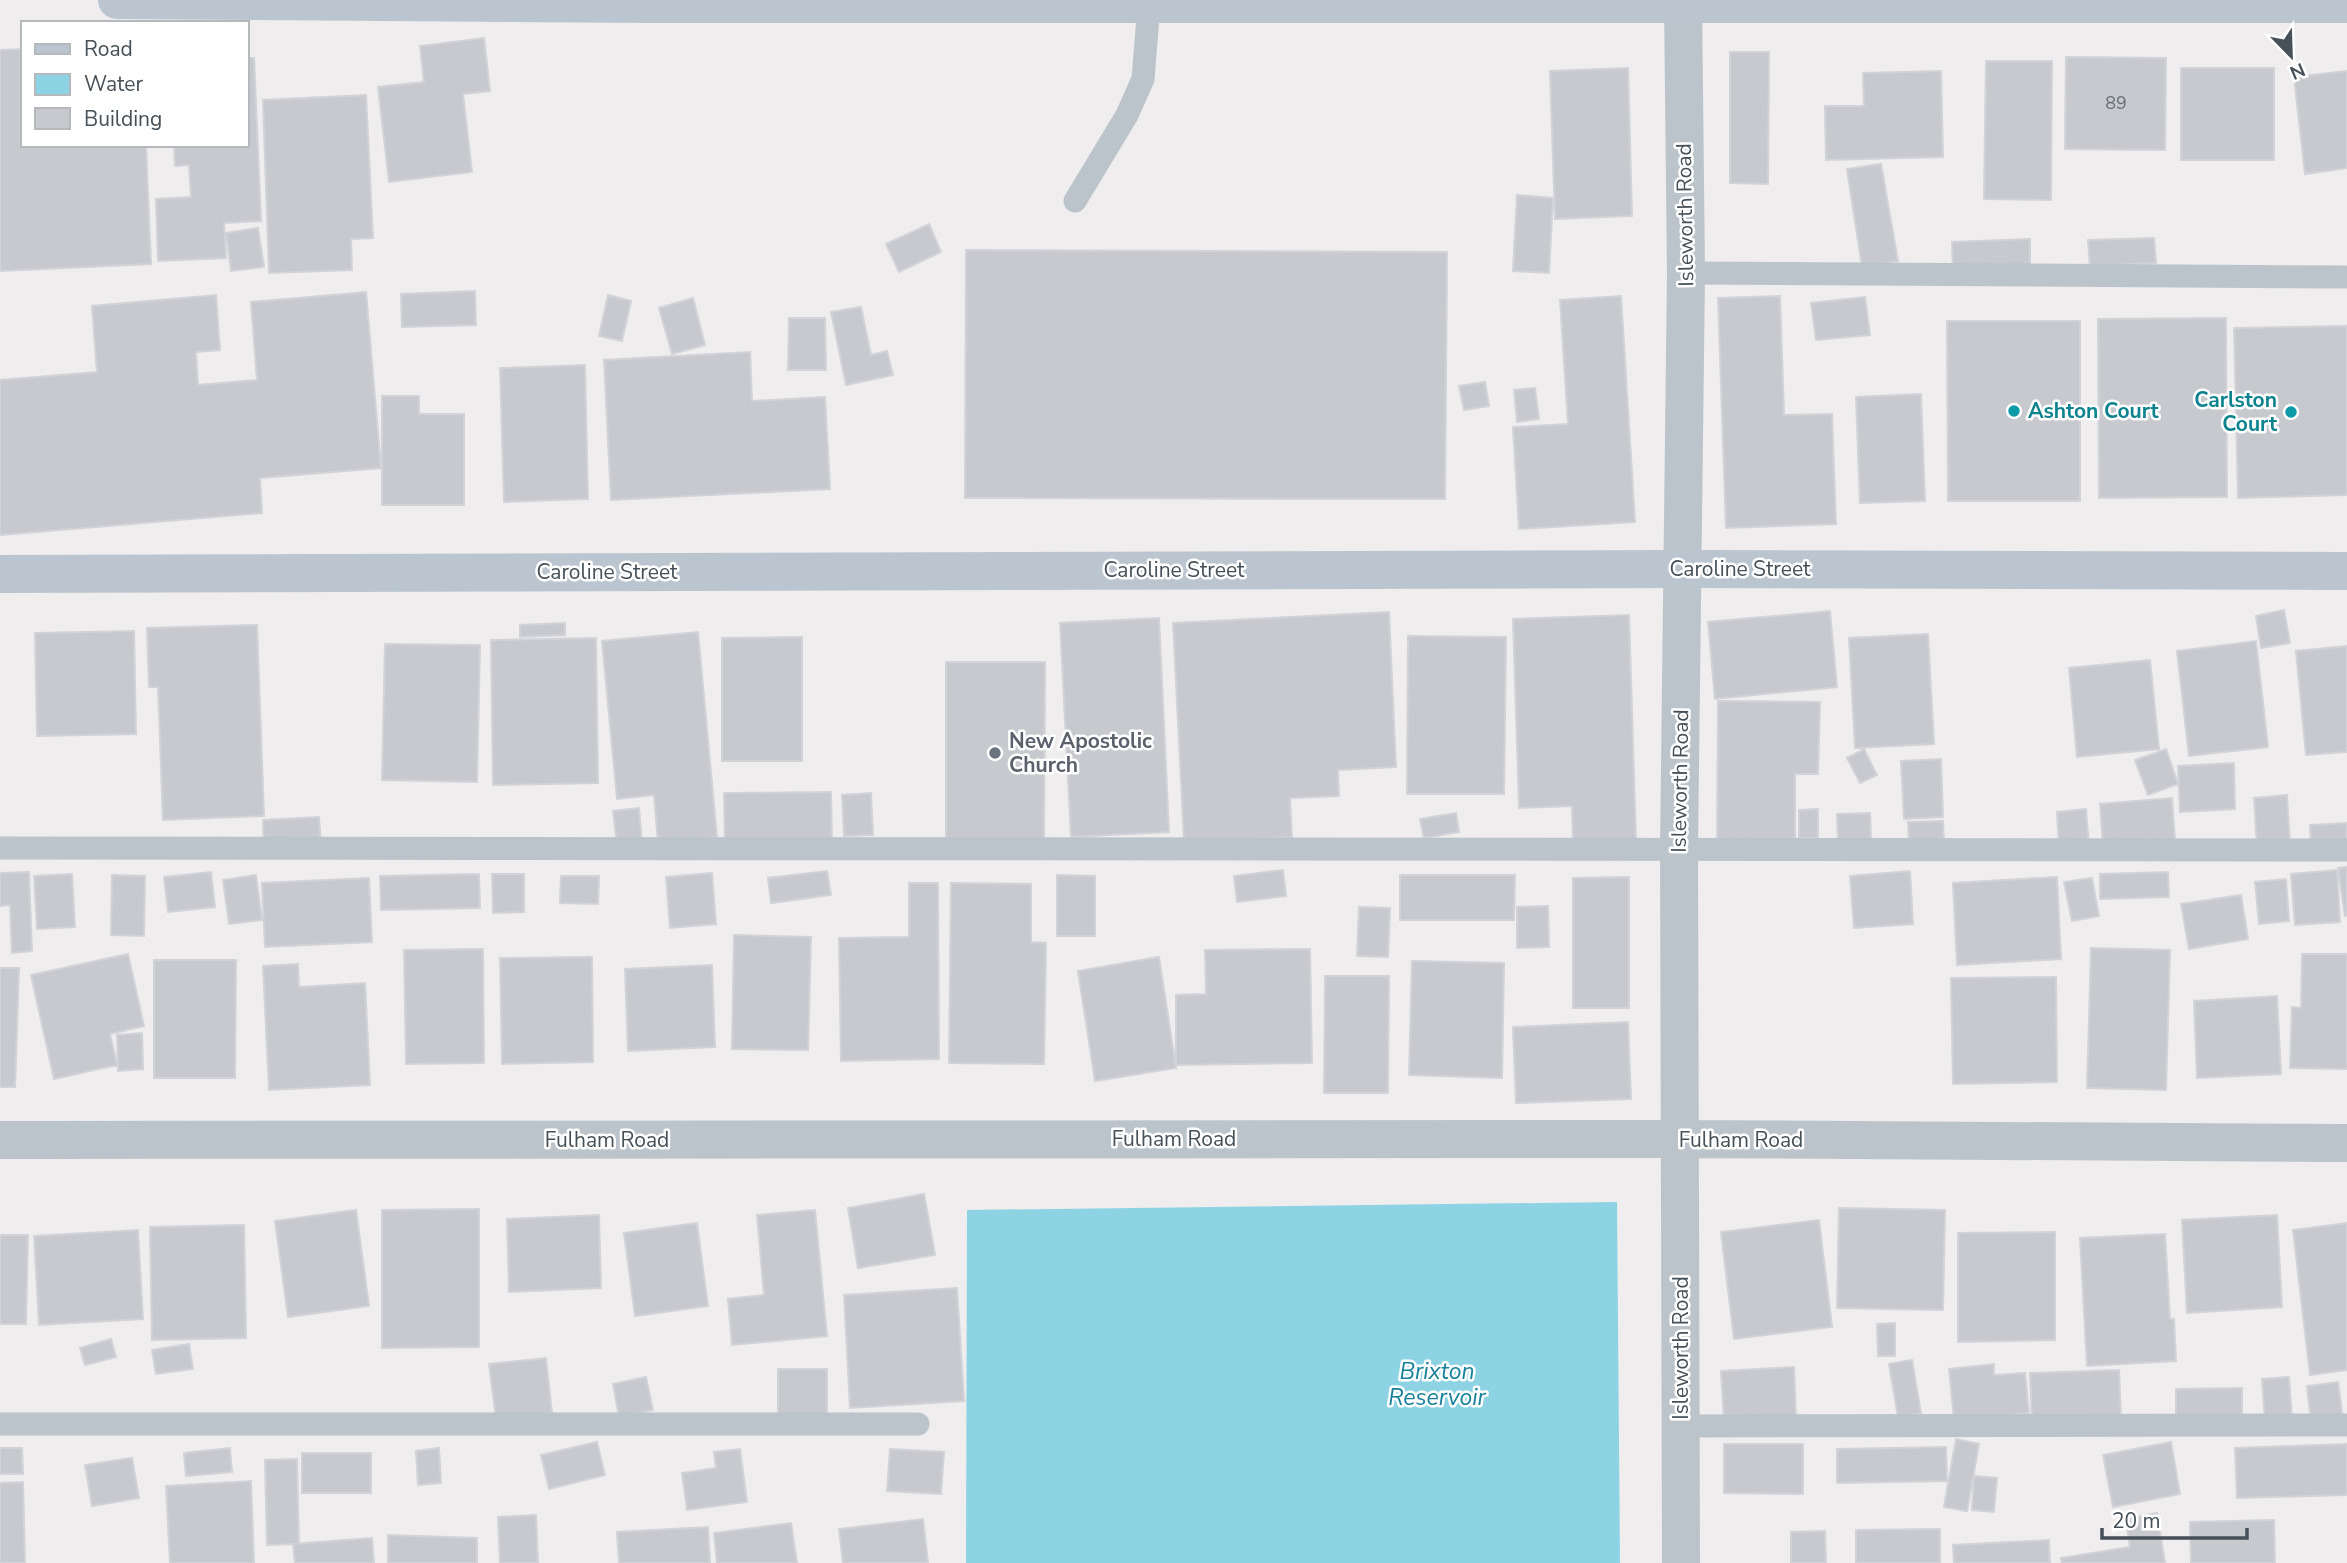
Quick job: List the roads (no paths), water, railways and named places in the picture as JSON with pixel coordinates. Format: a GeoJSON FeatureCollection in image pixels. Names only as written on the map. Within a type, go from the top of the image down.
{"type":"FeatureCollection","features":[{"type":"Feature","properties":{"kind":"street"},"geometry":{"type":"LineString","coordinates":[[117,0],[1149,4],[2347,4]]}},
{"type":"Feature","properties":{"kind":"street","name":"Isleworth Road"},"geometry":{"type":"LineString","coordinates":[[1681,1563],[1679,850],[1686,273],[1683,2]]}},
{"type":"Feature","properties":{"kind":"street","name":"Caroline Street"},"geometry":{"type":"LineString","coordinates":[[0,574],[1683,569],[2347,571]]}},
{"type":"Feature","properties":{"kind":"street","name":"Fulham Road"},"geometry":{"type":"LineString","coordinates":[[0,1140],[1679,1139],[2347,1143]]}},
{"type":"Feature","properties":{"kind":"lane"},"geometry":{"type":"LineString","coordinates":[[1075,201],[1127,115],[1143,79],[1149,4]]}},
{"type":"Feature","properties":{"kind":"lane"},"geometry":{"type":"LineString","coordinates":[[1686,273],[2347,277]]}},
{"type":"Feature","properties":{"kind":"lane"},"geometry":{"type":"LineString","coordinates":[[0,848],[2347,850]]}},
{"type":"Feature","properties":{"kind":"lane"},"geometry":{"type":"LineString","coordinates":[[0,1424],[918,1424]]}},
{"type":"Feature","properties":{"kind":"lane"},"geometry":{"type":"LineString","coordinates":[[1681,1426],[2347,1425]]}},
{"type":"Feature","properties":{"kind":"water","name":"Brixton Reservoir"},"geometry":{"type":"Polygon","coordinates":[[[1617,1202],[1620,1563],[966,1563],[967,1210],[1617,1202]]]}},
{"type":"Feature","properties":{"kind":"place","name":"Ashton Court"},"geometry":{"type":"Point","coordinates":[2014,411]}},
{"type":"Feature","properties":{"kind":"place","name":"Carlston Court"},"geometry":{"type":"Point","coordinates":[2291,412]}},
{"type":"Feature","properties":{"kind":"place","name":"New Apostolic Church"},"geometry":{"type":"Point","coordinates":[995,753]}}]}
